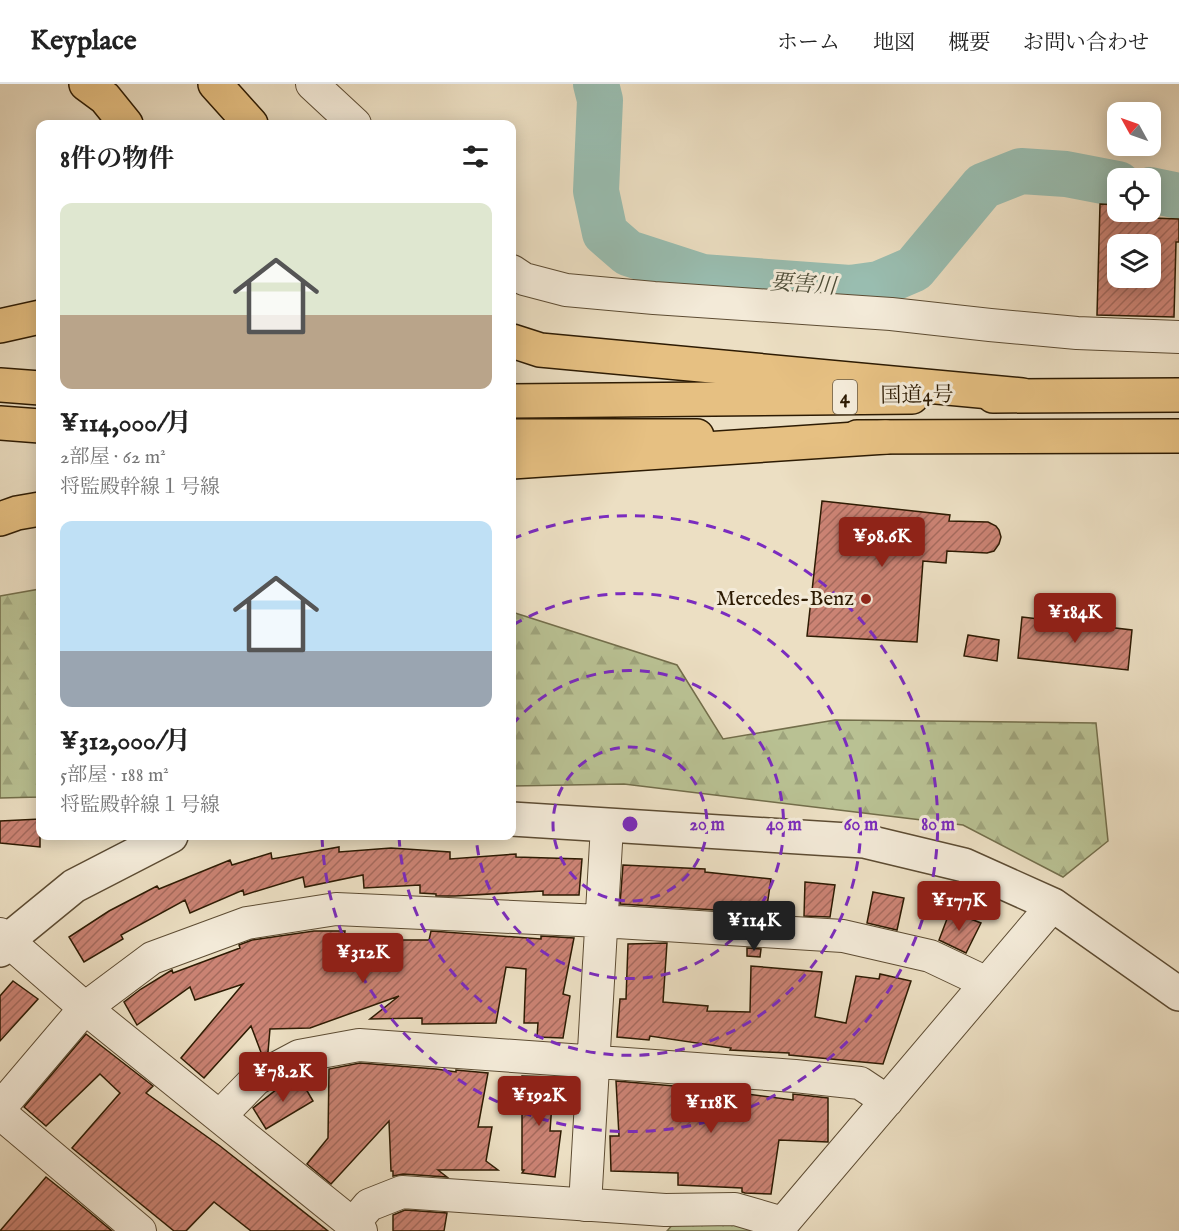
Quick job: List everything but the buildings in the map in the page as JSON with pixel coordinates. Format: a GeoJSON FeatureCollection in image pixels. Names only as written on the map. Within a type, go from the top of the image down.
{"type":"FeatureCollection","features":[{"type":"Feature","properties":{"kind":"highway"},"geometry":{"type":"LineString","coordinates":[[86,84],[105,98],[123,120]]}},
{"type":"Feature","properties":{"kind":"highway"},"geometry":{"type":"LineString","coordinates":[[214,84],[247,120]]}},
{"type":"Feature","properties":{"kind":"highway"},"geometry":{"type":"LineString","coordinates":[[0,326],[36,318]]}},
{"type":"Feature","properties":{"kind":"highway"},"geometry":{"type":"LineString","coordinates":[[516,342],[540,350],[1022,395]]}},
{"type":"Feature","properties":{"kind":"highway"},"geometry":{"type":"LineString","coordinates":[[0,385],[36,388]]}},
{"type":"Feature","properties":{"kind":"highway","name":"国道4号"},"geometry":{"type":"LineString","coordinates":[[516,400],[1179,395]]}},
{"type":"Feature","properties":{"kind":"highway"},"geometry":{"type":"LineString","coordinates":[[0,423],[36,426]]}},
{"type":"Feature","properties":{"kind":"highway","name":"国道4号"},"geometry":{"type":"LineString","coordinates":[[516,436],[1179,436]]}},
{"type":"Feature","properties":{"kind":"highway"},"geometry":{"type":"LineString","coordinates":[[516,462],[886,437]]}},
{"type":"Feature","properties":{"kind":"highway"},"geometry":{"type":"LineString","coordinates":[[0,519],[36,510]]}},
{"type":"Feature","properties":{"kind":"street"},"geometry":{"type":"LineString","coordinates":[[312,84],[350,120]]}},
{"type":"Feature","properties":{"kind":"street"},"geometry":{"type":"LineString","coordinates":[[516,274],[524,279],[566,290],[891,314],[1077,333],[1179,337]]}},
{"type":"Feature","properties":{"kind":"street"},"geometry":{"type":"LineString","coordinates":[[516,819],[864,841],[963,865],[1053,905],[1179,994]]}},
{"type":"Feature","properties":{"kind":"street"},"geometry":{"type":"LineString","coordinates":[[585,1205],[607,826]]}},
{"type":"Feature","properties":{"kind":"street"},"geometry":{"type":"LineString","coordinates":[[163,840],[74,886],[3,941],[357,1228],[369,1205],[402,1192],[585,1205],[655,1221],[735,1209],[783,1223],[1053,905]]}},
{"type":"Feature","properties":{"kind":"street"},"geometry":{"type":"LineString","coordinates":[[0,1108],[85,1008],[152,958],[247,922],[336,909],[602,921],[843,936],[930,956],[987,983]]}},
{"type":"Feature","properties":{"kind":"street"},"geometry":{"type":"LineString","coordinates":[[220,1116],[256,1079],[299,1056],[359,1044],[795,1076],[860,1083],[887,1101]]}},
{"type":"Feature","properties":{"kind":"street"},"geometry":{"type":"LineString","coordinates":[[0,1113],[140,1231]]}},
{"type":"Feature","properties":{"kind":"green space"},"geometry":{"type":"Polygon","coordinates":[[[36,590],[36,797],[0,798],[0,596],[36,590]]]}},
{"type":"Feature","properties":{"kind":"green space"},"geometry":{"type":"Polygon","coordinates":[[[516,613],[677,665],[723,739],[835,720],[1096,723],[1108,841],[1063,877],[963,825],[624,784],[516,786],[516,613]]]}},
{"type":"Feature","properties":{"kind":"green space"},"geometry":{"type":"Polygon","coordinates":[[[691,1215],[772,1231],[667,1231],[674,1223],[691,1215]]]}},
{"type":"Feature","properties":{"kind":"waterway","name":"要害川"},"geometry":{"type":"LineString","coordinates":[[596,84],[600,100],[596,191],[605,233],[628,253],[702,277],[850,288],[879,284],[914,269],[983,186],[1021,171],[1066,174],[1107,182]]}},
{"type":"Feature","properties":{"kind":"waterway","name":"要害川"},"geometry":{"type":"LineString","coordinates":[[1161,192],[1179,196]]}},
{"type":"Feature","properties":{"kind":"place","name":"Mercedes-Benz"},"geometry":{"type":"Point","coordinates":[866,599]}}]}
